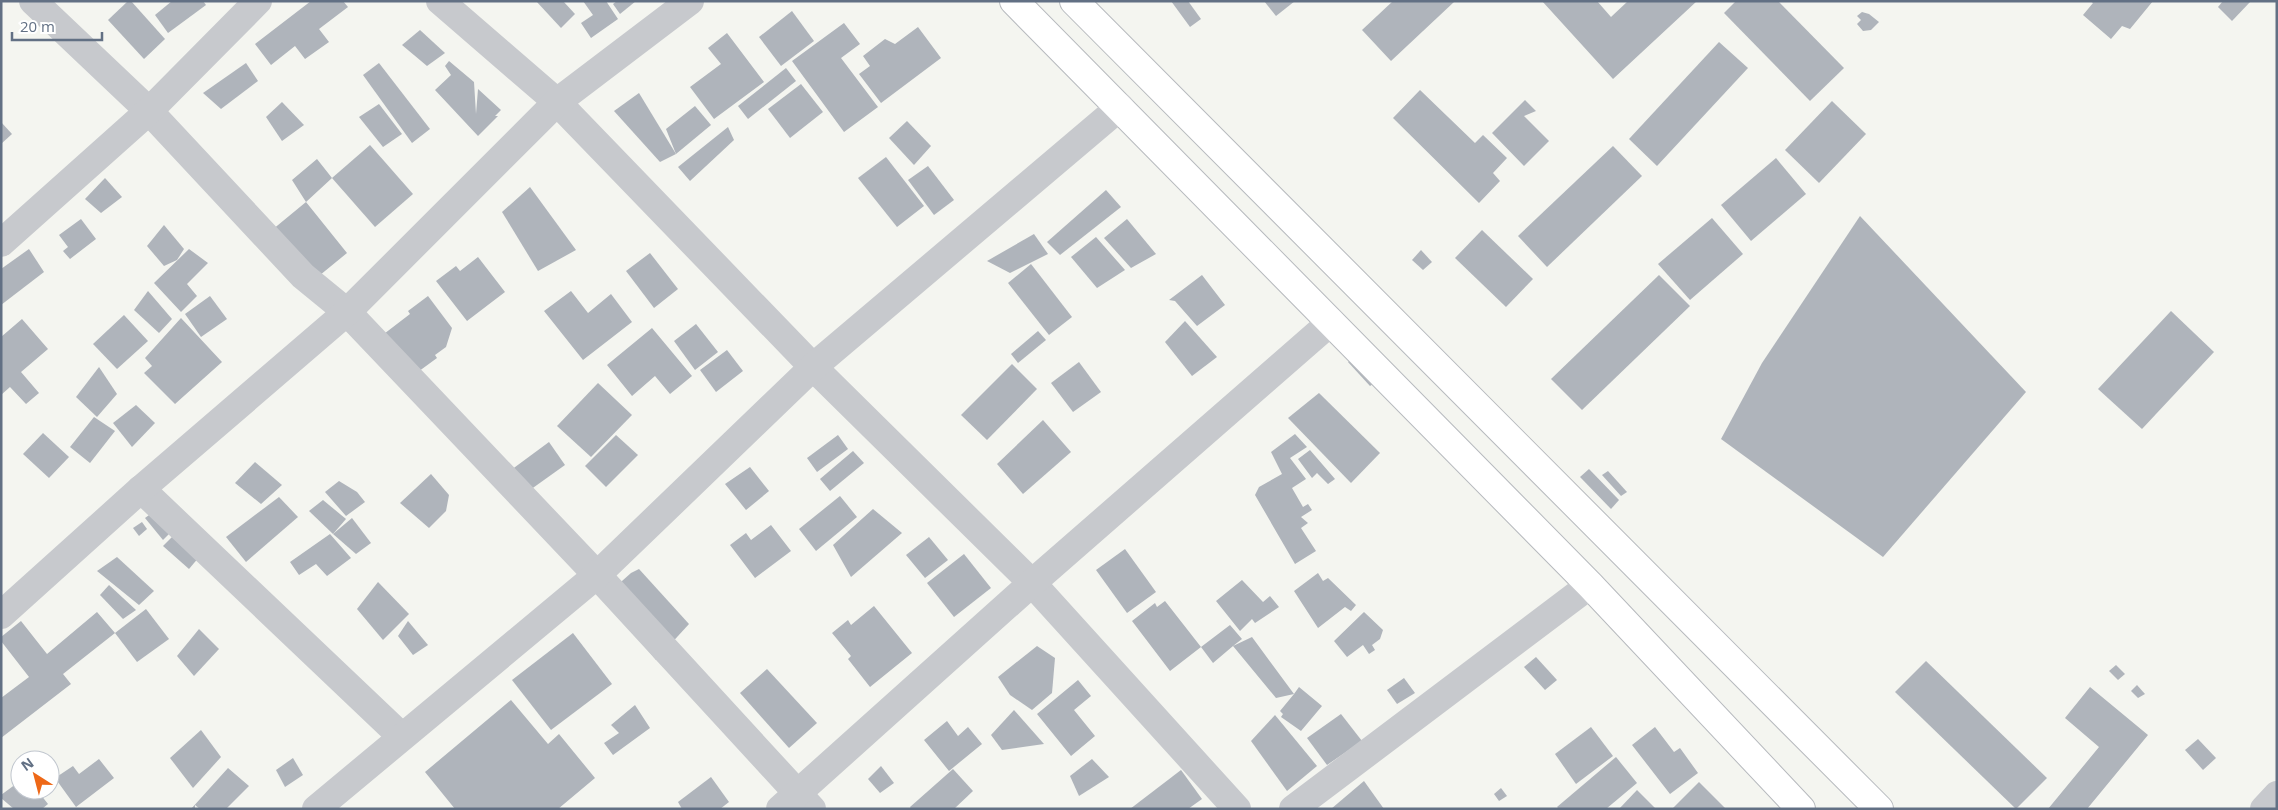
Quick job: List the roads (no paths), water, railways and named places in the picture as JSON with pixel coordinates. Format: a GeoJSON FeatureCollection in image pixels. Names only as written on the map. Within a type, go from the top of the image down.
{"type":"FeatureCollection","features":[{"type":"Feature","properties":{"kind":"main road"},"geometry":{"type":"LineString","coordinates":[[1014,1],[1590,585],[1802,809]]}},
{"type":"Feature","properties":{"kind":"main road"},"geometry":{"type":"LineString","coordinates":[[1074,1],[1879,809]]}},
{"type":"Feature","properties":{"kind":"street"},"geometry":{"type":"LineString","coordinates":[[33,1],[148,111],[303,276],[347,312],[596,575],[796,804],[1032,583],[1331,322]]}},
{"type":"Feature","properties":{"kind":"street"},"geometry":{"type":"LineString","coordinates":[[1,243],[148,111],[258,1]]}},
{"type":"Feature","properties":{"kind":"street"},"geometry":{"type":"LineString","coordinates":[[440,1],[557,102],[813,368],[1032,583],[1237,809]]}},
{"type":"Feature","properties":{"kind":"street"},"geometry":{"type":"LineString","coordinates":[[1,615],[141,490],[347,312],[557,102],[690,1]]}},
{"type":"Feature","properties":{"kind":"street"},"geometry":{"type":"LineString","coordinates":[[316,809],[401,736],[596,575],[813,368],[1120,108]]}},
{"type":"Feature","properties":{"kind":"street"},"geometry":{"type":"LineString","coordinates":[[141,490],[401,736]]}},
{"type":"Feature","properties":{"kind":"street"},"geometry":{"type":"LineString","coordinates":[[1293,809],[1590,585]]}},
{"type":"Feature","properties":{"kind":"street"},"geometry":{"type":"LineString","coordinates":[[2264,809],[2277,795]]}}]}
